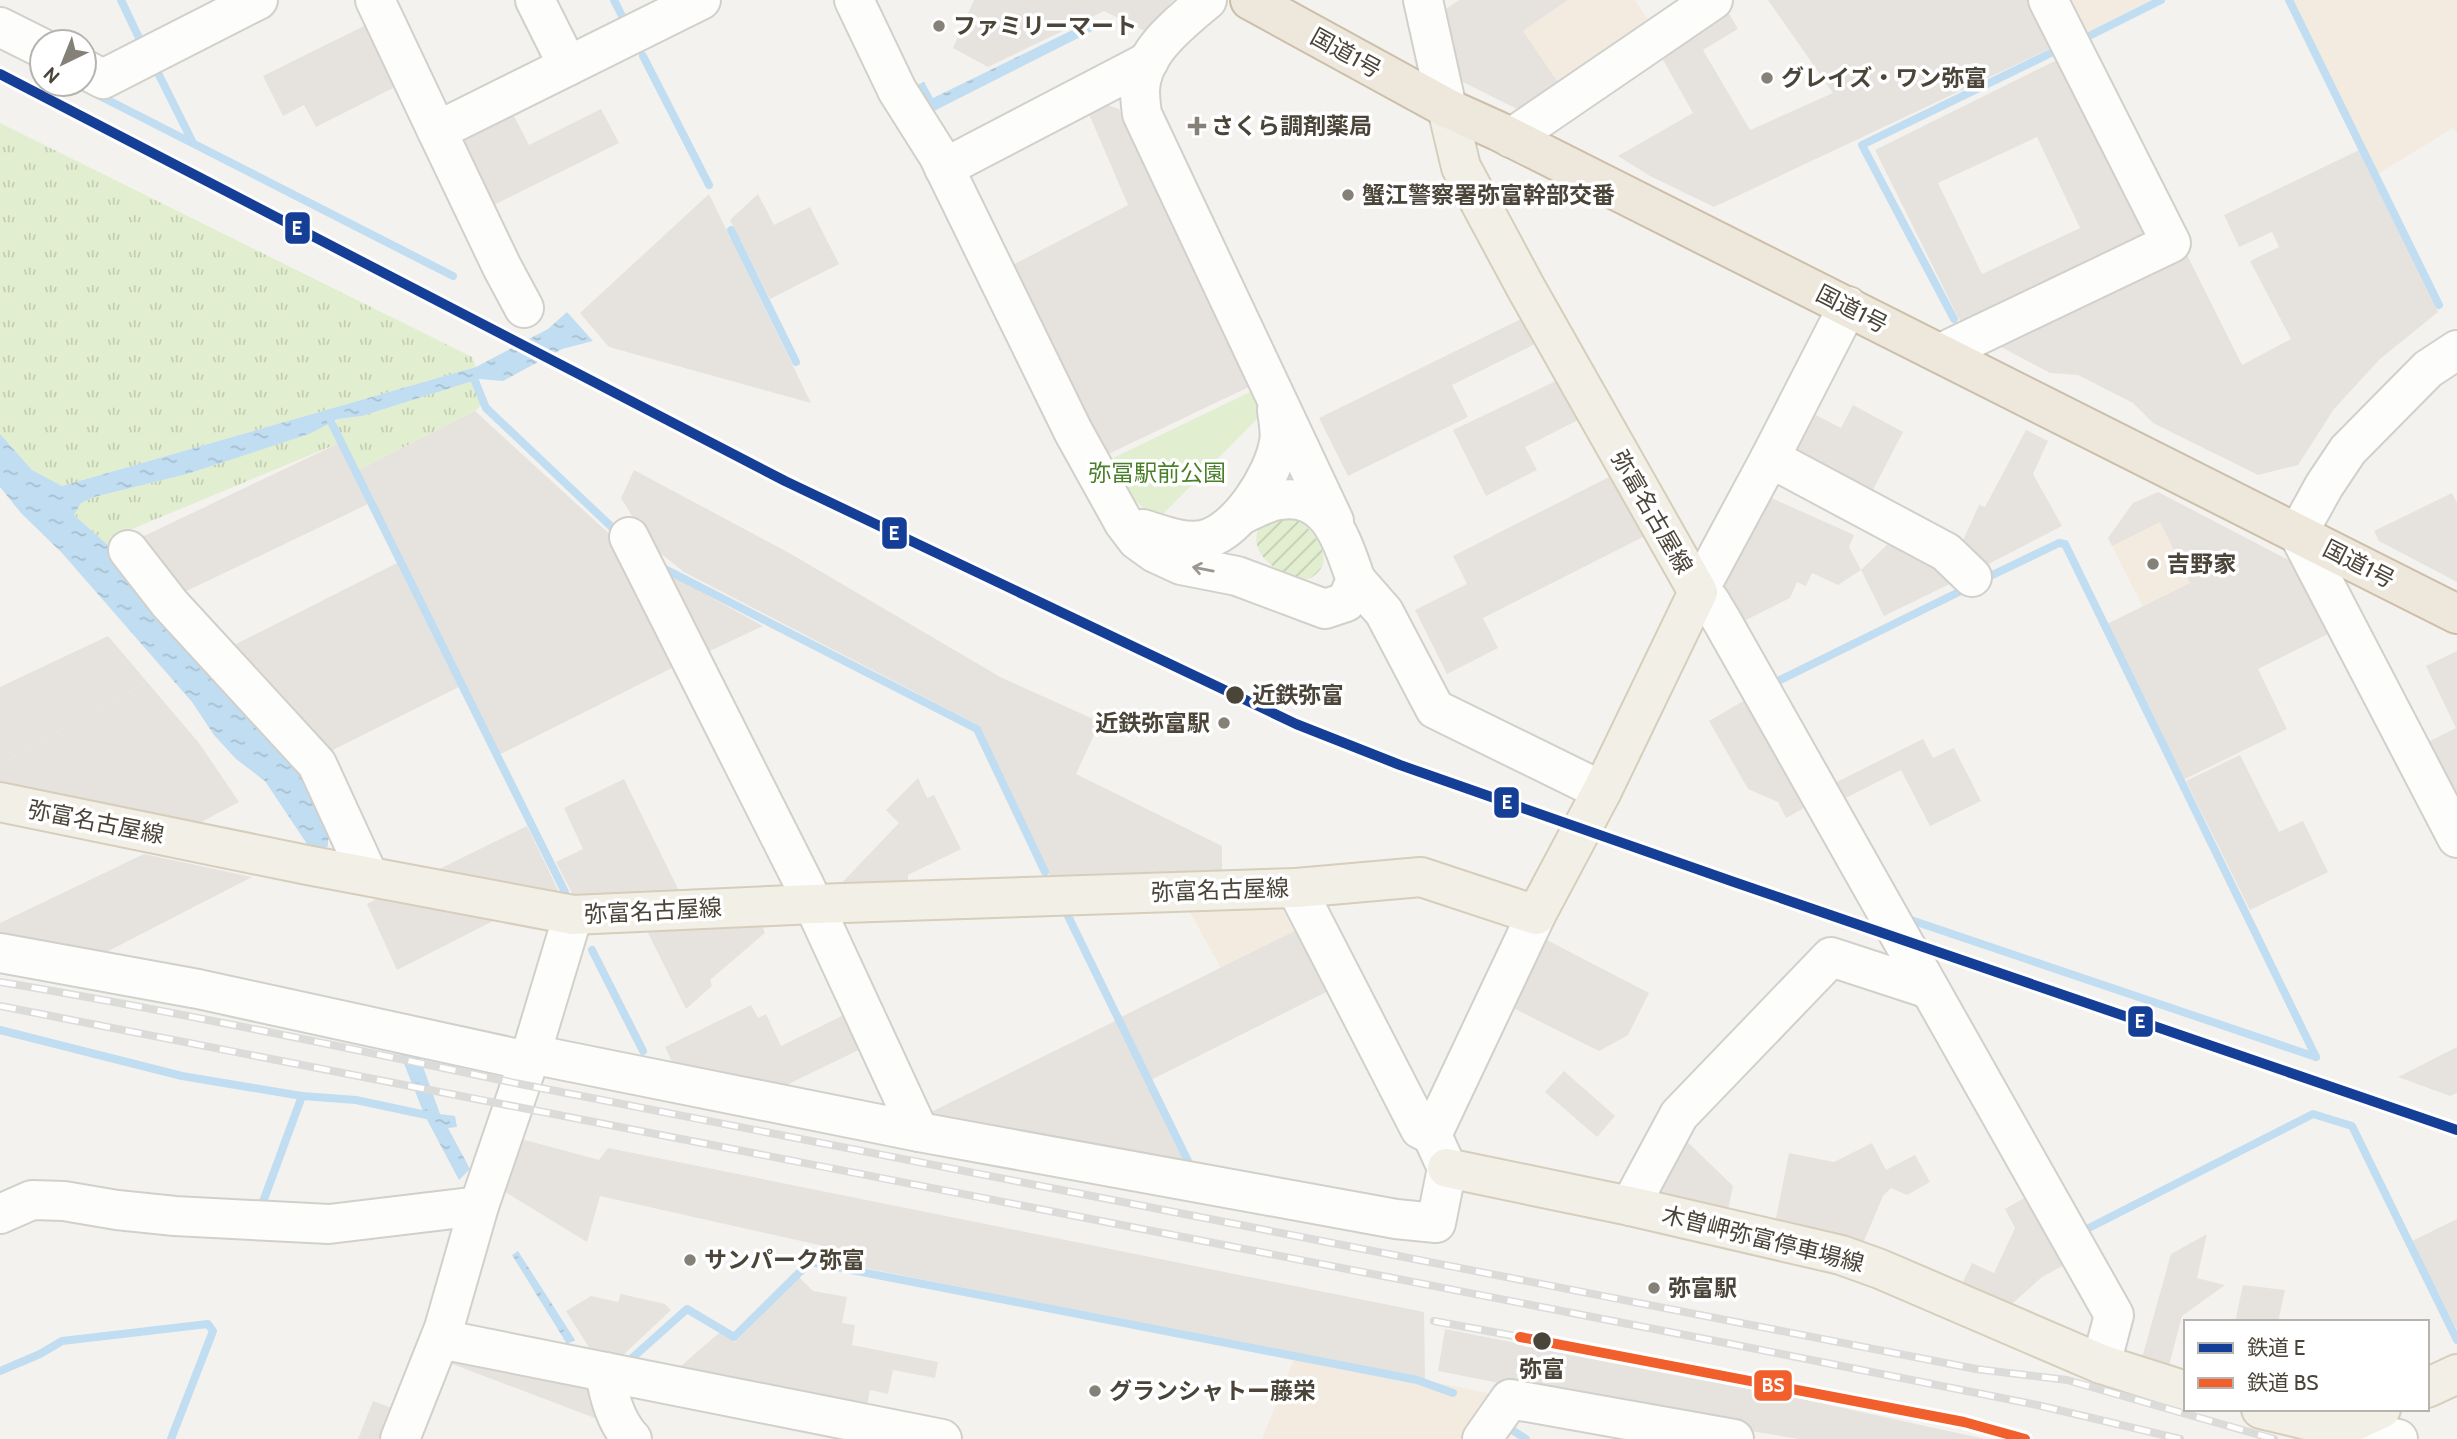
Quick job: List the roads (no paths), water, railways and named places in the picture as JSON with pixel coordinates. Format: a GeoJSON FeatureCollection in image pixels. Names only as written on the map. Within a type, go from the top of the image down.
{"type":"FeatureCollection","features":[{"type":"Feature","properties":{"kind":"highway","name":"国道1号"},"geometry":{"type":"LineString","coordinates":[[1250,0],[1447,108],[1847,306],[2457,614]]}},
{"type":"Feature","properties":{"kind":"main road","name":"弥富名古屋線"},"geometry":{"type":"LineString","coordinates":[[0,802],[573,915],[1296,888],[1421,877],[1536,915],[1602,791],[1698,592],[1526,288],[1461,167],[1447,108]]}},
{"type":"Feature","properties":{"kind":"main road","name":"木曽岬弥富停車場線"},"geometry":{"type":"LineString","coordinates":[[1440,1152],[1630,1206],[1842,1255],[2101,1364],[2184,1390]]}},
{"type":"Feature","properties":{"kind":"main road"},"geometry":{"type":"LineString","coordinates":[[2429,1387],[2457,1374]]}},
{"type":"Feature","properties":{"kind":"main road"},"geometry":{"type":"LineString","coordinates":[[2267,1411],[2337,1434],[2377,1411]]}},
{"type":"Feature","properties":{"kind":"street"},"geometry":{"type":"LineString","coordinates":[[98,76],[103,79],[258,0]]}},
{"type":"Feature","properties":{"kind":"street"},"geometry":{"type":"LineString","coordinates":[[375,0],[524,308]]}},
{"type":"Feature","properties":{"kind":"street"},"geometry":{"type":"LineString","coordinates":[[535,0],[568,66]]}},
{"type":"Feature","properties":{"kind":"street"},"geometry":{"type":"LineString","coordinates":[[437,131],[701,0]]}},
{"type":"Feature","properties":{"kind":"street"},"geometry":{"type":"LineString","coordinates":[[854,0],[897,90],[929,138],[1073,431],[1124,523],[1137,540],[1154,553],[1181,565],[1237,576],[1325,609],[1346,602],[1356,580]]}},
{"type":"Feature","properties":{"kind":"street"},"geometry":{"type":"LineString","coordinates":[[1207,0],[1165,37],[1150,61],[1142,77],[1142,114],[1336,527],[1356,580],[1384,612],[1435,709],[1602,791]]}},
{"type":"Feature","properties":{"kind":"street"},"geometry":{"type":"LineString","coordinates":[[1423,0],[1447,108]]}},
{"type":"Feature","properties":{"kind":"street"},"geometry":{"type":"LineString","coordinates":[[1511,138],[1713,0]]}},
{"type":"Feature","properties":{"kind":"street"},"geometry":{"type":"LineString","coordinates":[[1941,354],[2171,243],[2048,0]]}},
{"type":"Feature","properties":{"kind":"street"},"geometry":{"type":"LineString","coordinates":[[0,27],[28,41]]}},
{"type":"Feature","properties":{"kind":"street"},"geometry":{"type":"LineString","coordinates":[[944,168],[1150,61]]}},
{"type":"Feature","properties":{"kind":"street"},"geometry":{"type":"LineString","coordinates":[[1847,306],[1698,592],[1710,601],[2115,1315],[2101,1364]]}},
{"type":"Feature","properties":{"kind":"street"},"geometry":{"type":"LineString","coordinates":[[2457,350],[2428,369],[2348,450],[2298,533],[2457,838]]}},
{"type":"Feature","properties":{"kind":"street"},"geometry":{"type":"LineString","coordinates":[[1266,587],[1241,557],[1237,544],[1242,515],[1275,460],[1280,439],[1276,397]]}},
{"type":"Feature","properties":{"kind":"street"},"geometry":{"type":"LineString","coordinates":[[1770,458],[1946,552],[1972,577]]}},
{"type":"Feature","properties":{"kind":"street"},"geometry":{"type":"LineString","coordinates":[[1124,523],[1180,540],[1203,540],[1222,532],[1242,515],[1279,500],[1302,500],[1317,508],[1336,527]]}},
{"type":"Feature","properties":{"kind":"street"},"geometry":{"type":"LineString","coordinates":[[629,537],[814,904],[919,1132]]}},
{"type":"Feature","properties":{"kind":"street"},"geometry":{"type":"LineString","coordinates":[[128,550],[170,604],[317,764],[368,875]]}},
{"type":"Feature","properties":{"kind":"street"},"geometry":{"type":"LineString","coordinates":[[1296,888],[1420,1129],[1440,1152]]}},
{"type":"Feature","properties":{"kind":"street"},"geometry":{"type":"LineString","coordinates":[[400,1439],[440,1339],[479,1206],[573,915]]}},
{"type":"Feature","properties":{"kind":"street"},"geometry":{"type":"LineString","coordinates":[[0,953],[198,989],[529,1057],[919,1132],[1396,1219],[1436,1223],[1440,1152],[1536,915]]}},
{"type":"Feature","properties":{"kind":"street"},"geometry":{"type":"LineString","coordinates":[[1630,1206],[1679,1115],[1831,957],[1929,989]]}},
{"type":"Feature","properties":{"kind":"street"},"geometry":{"type":"LineString","coordinates":[[0,1214],[32,1200],[64,1201],[175,1216],[329,1224],[479,1206]]}},
{"type":"Feature","properties":{"kind":"street"},"geometry":{"type":"LineString","coordinates":[[440,1339],[942,1439]]}},
{"type":"Feature","properties":{"kind":"street"},"geometry":{"type":"LineString","coordinates":[[605,1372],[608,1390],[625,1433],[632,1439]]}},
{"type":"Feature","properties":{"kind":"street"},"geometry":{"type":"LineString","coordinates":[[1482,1439],[1510,1399],[1734,1439]]}},
{"type":"Feature","properties":{"kind":"street"},"geometry":{"type":"LineString","coordinates":[[2337,1434],[2398,1439]]}},
{"type":"Feature","properties":{"kind":"water"},"geometry":{"type":"Polygon","coordinates":[[[1091,21],[1104,25],[928,114],[915,86],[924,82],[933,98],[1091,21]]]}},
{"type":"Feature","properties":{"kind":"water"},"geometry":{"type":"Polygon","coordinates":[[[567,312],[593,341],[562,349],[503,381],[479,379],[362,416],[338,419],[309,434],[187,474],[94,497],[81,503],[74,515],[119,555],[295,763],[334,833],[328,840],[328,846],[313,853],[265,781],[236,759],[214,735],[192,702],[62,553],[21,513],[0,487],[0,434],[32,470],[62,486],[476,367],[548,329],[567,312]]]}},
{"type":"Feature","properties":{"kind":"water"},"geometry":{"type":"Polygon","coordinates":[[[397,1046],[416,1047],[440,1114],[455,1116],[457,1127],[448,1128],[470,1169],[459,1180],[424,1114],[397,1046]]]}},
{"type":"Feature","properties":{"kind":"water"},"geometry":{"type":"Polygon","coordinates":[[[518,1251],[575,1340],[567,1344],[512,1255],[518,1251]]]}},
{"type":"Feature","properties":{"kind":"waterway"},"geometry":{"type":"LineString","coordinates":[[121,0],[140,40]]}},
{"type":"Feature","properties":{"kind":"waterway"},"geometry":{"type":"LineString","coordinates":[[614,0],[624,20]]}},
{"type":"Feature","properties":{"kind":"waterway"},"geometry":{"type":"LineString","coordinates":[[2081,40],[2161,0]]}},
{"type":"Feature","properties":{"kind":"waterway"},"geometry":{"type":"LineString","coordinates":[[2289,0],[2439,305]]}},
{"type":"Feature","properties":{"kind":"waterway"},"geometry":{"type":"LineString","coordinates":[[1954,319],[1862,145],[2055,51]]}},
{"type":"Feature","properties":{"kind":"waterway"},"geometry":{"type":"LineString","coordinates":[[643,56],[709,185]]}},
{"type":"Feature","properties":{"kind":"waterway"},"geometry":{"type":"LineString","coordinates":[[154,65],[192,141]]}},
{"type":"Feature","properties":{"kind":"waterway"},"geometry":{"type":"LineString","coordinates":[[98,95],[453,276]]}},
{"type":"Feature","properties":{"kind":"waterway"},"geometry":{"type":"LineString","coordinates":[[731,230],[796,362]]}},
{"type":"Feature","properties":{"kind":"waterway"},"geometry":{"type":"LineString","coordinates":[[475,381],[486,408],[618,533]]}},
{"type":"Feature","properties":{"kind":"waterway"},"geometry":{"type":"LineString","coordinates":[[331,422],[565,892]]}},
{"type":"Feature","properties":{"kind":"waterway"},"geometry":{"type":"LineString","coordinates":[[1982,580],[2059,543],[2065,544],[2316,1057]]}},
{"type":"Feature","properties":{"kind":"waterway"},"geometry":{"type":"LineString","coordinates":[[663,568],[977,729],[1045,872]]}},
{"type":"Feature","properties":{"kind":"waterway"},"geometry":{"type":"LineString","coordinates":[[1770,685],[1967,588]]}},
{"type":"Feature","properties":{"kind":"waterway"},"geometry":{"type":"LineString","coordinates":[[1068,916],[1189,1163]]}},
{"type":"Feature","properties":{"kind":"waterway"},"geometry":{"type":"LineString","coordinates":[[1905,918],[2316,1057]]}},
{"type":"Feature","properties":{"kind":"waterway"},"geometry":{"type":"LineString","coordinates":[[592,950],[643,1051]]}},
{"type":"Feature","properties":{"kind":"waterway"},"geometry":{"type":"LineString","coordinates":[[0,1030],[182,1076],[302,1096],[356,1100],[431,1116]]}},
{"type":"Feature","properties":{"kind":"waterway"},"geometry":{"type":"LineString","coordinates":[[260,1210],[302,1096]]}},
{"type":"Feature","properties":{"kind":"waterway"},"geometry":{"type":"LineString","coordinates":[[2081,1232],[2313,1114],[2352,1126],[2457,1340]]}},
{"type":"Feature","properties":{"kind":"waterway"},"geometry":{"type":"LineString","coordinates":[[631,1359],[687,1309],[734,1337],[810,1262],[1417,1380],[1453,1393]]}},
{"type":"Feature","properties":{"kind":"waterway"},"geometry":{"type":"LineString","coordinates":[[0,1371],[40,1354],[62,1341],[208,1324],[213,1331],[171,1439]]}},
{"type":"Feature","properties":{"kind":"waterway"},"geometry":{"type":"LineString","coordinates":[[1509,1428],[1526,1439]]}},
{"type":"Feature","properties":{"kind":"railway"},"geometry":{"type":"LineString","coordinates":[[0,982],[195,1018],[1976,1369],[2067,1380],[2274,1439]]}},
{"type":"Feature","properties":{"kind":"railway"},"geometry":{"type":"LineString","coordinates":[[0,1006],[1731,1344],[2037,1405],[2180,1439]]}},
{"type":"Feature","properties":{"kind":"railway"},"geometry":{"type":"LineString","coordinates":[[1434,1321],[1520,1337]]}},
{"type":"Feature","properties":{"kind":"rail line","name":"E"},"geometry":{"type":"LineString","coordinates":[[0,74],[785,481],[1296,724],[1400,765],[1734,882],[2457,1130]]}},
{"type":"Feature","properties":{"kind":"rail line","name":"BS"},"geometry":{"type":"LineString","coordinates":[[1520,1337],[1964,1422],[2025,1439]]}},
{"type":"Feature","properties":{"kind":"place","name":"ファミリーマート"},"geometry":{"type":"Point","coordinates":[939,26]}},
{"type":"Feature","properties":{"kind":"place","name":"グレイズ・ワン弥富"},"geometry":{"type":"Point","coordinates":[1767,78]}},
{"type":"Feature","properties":{"kind":"place","name":"さくら調剤薬局"},"geometry":{"type":"Point","coordinates":[1197,126]}},
{"type":"Feature","properties":{"kind":"place","name":"蟹江警察署弥富幹部交番"},"geometry":{"type":"Point","coordinates":[1348,195]}},
{"type":"Feature","properties":{"kind":"place","name":"吉野家"},"geometry":{"type":"Point","coordinates":[2153,564]}},
{"type":"Feature","properties":{"kind":"place","name":"近鉄弥富"},"geometry":{"type":"Point","coordinates":[1235,695]}},
{"type":"Feature","properties":{"kind":"place","name":"近鉄弥富駅"},"geometry":{"type":"Point","coordinates":[1224,723]}},
{"type":"Feature","properties":{"kind":"place","name":"サンパーク弥富"},"geometry":{"type":"Point","coordinates":[690,1260]}},
{"type":"Feature","properties":{"kind":"place","name":"弥富駅"},"geometry":{"type":"Point","coordinates":[1654,1288]}},
{"type":"Feature","properties":{"kind":"place","name":"弥富"},"geometry":{"type":"Point","coordinates":[1542,1341]}},
{"type":"Feature","properties":{"kind":"place","name":"グランシャトー藤栄"},"geometry":{"type":"Point","coordinates":[1095,1391]}},
{"type":"Feature","properties":{"kind":"park label","name":"弥冨駅前公園"},"geometry":{"type":"Point","coordinates":[1157,473]}}]}
